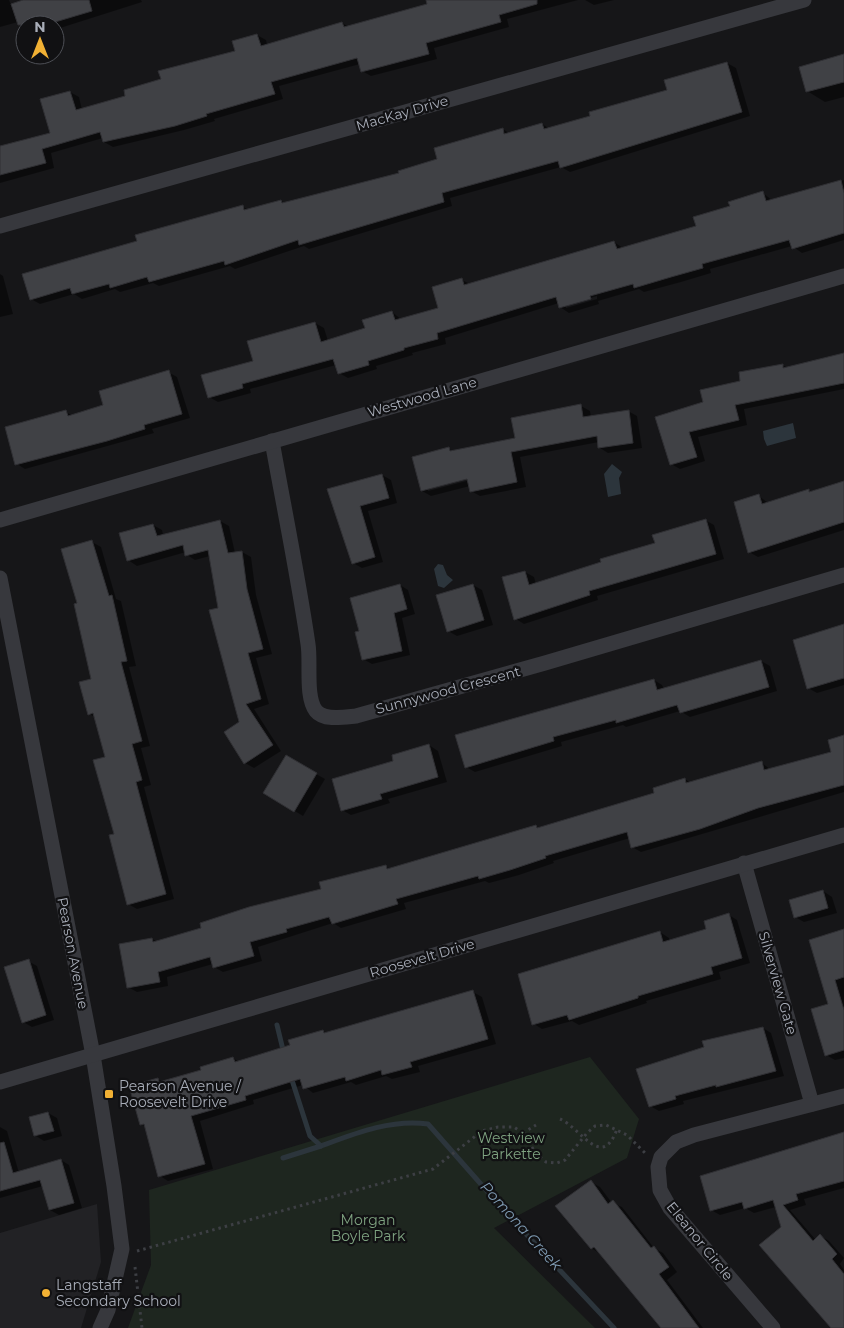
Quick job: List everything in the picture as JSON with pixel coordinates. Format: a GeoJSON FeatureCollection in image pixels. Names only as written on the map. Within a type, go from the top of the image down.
{"type":"FeatureCollection","features":[{"type":"Feature","properties":{"kind":"street","name":"MacKay Drive"},"geometry":{"type":"LineString","coordinates":[[0,226],[804,0]]}},
{"type":"Feature","properties":{"kind":"street","name":"Westwood Lane"},"geometry":{"type":"LineString","coordinates":[[0,520],[844,276]]}},
{"type":"Feature","properties":{"kind":"street","name":"Sunnywood Crescent"},"geometry":{"type":"LineString","coordinates":[[272,441],[309,646],[310,697],[315,710],[320,715],[338,718],[356,716],[545,663],[844,575]]}},
{"type":"Feature","properties":{"kind":"street","name":"Pearson Avenue"},"geometry":{"type":"LineString","coordinates":[[0,578],[93,1055],[122,1249],[108,1310],[100,1328]]}},
{"type":"Feature","properties":{"kind":"street","name":"Roosevelt Drive"},"geometry":{"type":"LineString","coordinates":[[0,1082],[844,834]]}},
{"type":"Feature","properties":{"kind":"street","name":"Silverview Gate"},"geometry":{"type":"LineString","coordinates":[[744,863],[812,1104]]}},
{"type":"Feature","properties":{"kind":"street"},"geometry":{"type":"LineString","coordinates":[[658,1168],[661,1157],[676,1142],[694,1135],[844,1096]]}},
{"type":"Feature","properties":{"kind":"street","name":"Eleanor Circle"},"geometry":{"type":"LineString","coordinates":[[658,1168],[658,1183],[670,1208],[773,1328]]}},
{"type":"Feature","properties":{"kind":"path"},"geometry":{"type":"LineString","coordinates":[[560,1119],[584,1136],[589,1144],[604,1147],[610,1143],[617,1129]]}},
{"type":"Feature","properties":{"kind":"path"},"geometry":{"type":"LineString","coordinates":[[523,1133],[536,1125]]}},
{"type":"Feature","properties":{"kind":"path"},"geometry":{"type":"LineString","coordinates":[[136,1251],[432,1169],[449,1159],[482,1131],[498,1127],[514,1127],[523,1133],[536,1154],[546,1162],[557,1163],[565,1160],[584,1136],[595,1126],[606,1125],[617,1129],[638,1144],[658,1168]]}},
{"type":"Feature","properties":{"kind":"path"},"geometry":{"type":"LineString","coordinates":[[134,1263],[142,1328]]}},
{"type":"Feature","properties":{"kind":"shaded area"},"geometry":{"type":"Polygon","coordinates":[[[793,423],[796,438],[767,446],[763,431],[793,423]]]}},
{"type":"Feature","properties":{"kind":"shaded area"},"geometry":{"type":"Polygon","coordinates":[[[612,464],[622,472],[619,478],[621,494],[608,497],[604,474],[612,464]]]}},
{"type":"Feature","properties":{"kind":"shaded area"},"geometry":{"type":"Polygon","coordinates":[[[438,564],[443,565],[447,575],[453,580],[444,588],[438,586],[434,569],[438,564]]]}},
{"type":"Feature","properties":{"kind":"shaded area","name":"Langstaff Secondary School"},"geometry":{"type":"Polygon","coordinates":[[[97,1204],[101,1262],[81,1328],[0,1328],[0,1233],[97,1204]]]}},
{"type":"Feature","properties":{"kind":"green space","name":"Morgan Boyle Park"},"geometry":{"type":"Polygon","coordinates":[[[590,1057],[639,1119],[627,1158],[494,1228],[595,1328],[128,1328],[151,1265],[149,1190],[590,1057]]]}},
{"type":"Feature","properties":{"kind":"building"},"geometry":{"type":"Polygon","coordinates":[[[23,0],[89,0],[92,11],[65,19],[65,15],[15,16],[11,4],[23,0]]]}},
{"type":"Feature","properties":{"kind":"building"},"geometry":{"type":"Polygon","coordinates":[[[426,0],[537,0],[537,4],[499,15],[501,22],[426,43],[429,54],[361,72],[357,58],[271,82],[275,94],[206,114],[207,116],[175,126],[103,142],[100,132],[42,149],[46,163],[0,175],[0,146],[50,133],[40,99],[70,91],[76,110],[125,96],[124,90],[161,79],[158,71],[235,51],[232,41],[257,34],[261,46],[342,22],[344,27],[427,4],[426,0]]]}},
{"type":"Feature","properties":{"kind":"building"},"geometry":{"type":"Polygon","coordinates":[[[844,54],[844,82],[806,92],[799,67],[844,54]]]}},
{"type":"Feature","properties":{"kind":"building"},"geometry":{"type":"Polygon","coordinates":[[[727,62],[742,112],[560,168],[558,161],[442,193],[444,202],[299,245],[298,240],[225,265],[224,261],[149,282],[147,277],[110,288],[109,284],[72,294],[70,288],[30,300],[22,274],[137,241],[135,235],[243,205],[244,210],[281,200],[282,203],[399,173],[398,171],[437,159],[434,148],[503,128],[504,134],[542,123],[544,129],[590,116],[589,112],[667,90],[664,80],[727,62]]]}},
{"type":"Feature","properties":{"kind":"building"},"geometry":{"type":"Polygon","coordinates":[[[841,180],[844,193],[844,233],[792,249],[789,240],[702,264],[703,268],[634,288],[633,284],[590,296],[591,299],[559,308],[556,297],[437,333],[438,339],[404,348],[404,350],[368,361],[369,365],[338,374],[333,359],[242,384],[243,388],[208,398],[201,375],[253,361],[247,341],[315,322],[321,342],[365,328],[362,320],[392,311],[395,320],[438,308],[432,287],[462,278],[464,285],[614,241],[617,249],[696,226],[693,217],[730,206],[728,202],[763,191],[766,201],[841,180]]]}},
{"type":"Feature","properties":{"kind":"building"},"geometry":{"type":"Polygon","coordinates":[[[844,353],[844,383],[735,405],[739,420],[689,432],[697,457],[670,465],[655,417],[703,402],[700,390],[740,381],[739,372],[783,364],[783,368],[844,353]]]}},
{"type":"Feature","properties":{"kind":"building"},"geometry":{"type":"Polygon","coordinates":[[[169,370],[182,414],[144,425],[145,429],[107,441],[15,465],[5,427],[66,410],[68,416],[103,405],[99,391],[169,370]]]}},
{"type":"Feature","properties":{"kind":"building"},"geometry":{"type":"Polygon","coordinates":[[[581,404],[583,417],[629,410],[633,443],[598,448],[597,436],[511,452],[517,482],[470,492],[467,479],[421,491],[412,457],[449,447],[450,451],[515,438],[511,418],[581,404]]]}},
{"type":"Feature","properties":{"kind":"building"},"geometry":{"type":"Polygon","coordinates":[[[382,474],[389,498],[360,506],[375,557],[352,564],[327,489],[382,474]]]}},
{"type":"Feature","properties":{"kind":"building"},"geometry":{"type":"Polygon","coordinates":[[[844,481],[844,522],[748,553],[734,502],[759,494],[762,504],[809,489],[809,492],[844,481]]]}},
{"type":"Feature","properties":{"kind":"building"},"geometry":{"type":"Polygon","coordinates":[[[706,519],[716,554],[589,591],[590,595],[514,620],[502,577],[525,571],[529,585],[601,562],[600,559],[655,543],[652,535],[706,519]]]}},
{"type":"Feature","properties":{"kind":"building"},"geometry":{"type":"Polygon","coordinates":[[[220,520],[228,553],[242,551],[247,589],[263,649],[248,653],[261,699],[246,704],[273,745],[244,764],[224,732],[239,722],[209,610],[218,608],[208,550],[185,556],[183,545],[127,561],[119,533],[153,524],[157,536],[220,520]]]}},
{"type":"Feature","properties":{"kind":"building"},"geometry":{"type":"Polygon","coordinates":[[[92,540],[109,596],[112,595],[127,661],[121,662],[142,741],[132,744],[142,780],[136,782],[166,894],[127,905],[109,835],[114,834],[93,760],[105,757],[93,713],[88,715],[79,682],[91,679],[74,604],[77,603],[61,549],[92,540]]]}},
{"type":"Feature","properties":{"kind":"building"},"geometry":{"type":"Polygon","coordinates":[[[400,584],[407,609],[394,613],[402,651],[362,660],[355,632],[359,631],[350,598],[400,584]]]}},
{"type":"Feature","properties":{"kind":"building"},"geometry":{"type":"Polygon","coordinates":[[[473,584],[484,620],[447,632],[436,595],[473,584]]]}},
{"type":"Feature","properties":{"kind":"building"},"geometry":{"type":"Polygon","coordinates":[[[844,624],[844,678],[807,689],[793,640],[844,624]]]}},
{"type":"Feature","properties":{"kind":"building"},"geometry":{"type":"Polygon","coordinates":[[[761,660],[769,687],[680,713],[677,705],[616,723],[616,720],[553,737],[554,741],[465,768],[455,735],[654,679],[657,690],[761,660]]]}},
{"type":"Feature","properties":{"kind":"building"},"geometry":{"type":"Polygon","coordinates":[[[844,735],[844,785],[758,808],[700,829],[631,848],[627,832],[545,856],[546,858],[479,879],[478,876],[396,899],[398,904],[332,924],[329,917],[286,929],[287,932],[250,942],[254,956],[213,968],[210,957],[158,972],[160,982],[127,988],[119,944],[152,938],[153,942],[201,928],[200,923],[249,907],[321,889],[319,882],[386,865],[387,869],[536,825],[537,828],[654,793],[653,788],[685,778],[686,783],[762,761],[764,770],[831,752],[828,740],[844,735]]]}},
{"type":"Feature","properties":{"kind":"building"},"geometry":{"type":"Polygon","coordinates":[[[429,744],[438,777],[380,794],[382,799],[341,811],[332,779],[393,761],[392,755],[429,744]]]}},
{"type":"Feature","properties":{"kind":"building"},"geometry":{"type":"Polygon","coordinates":[[[286,755],[317,773],[294,812],[263,793],[286,755]]]}},
{"type":"Feature","properties":{"kind":"building"},"geometry":{"type":"Polygon","coordinates":[[[823,890],[828,908],[794,918],[789,900],[823,890]]]}},
{"type":"Feature","properties":{"kind":"building"},"geometry":{"type":"Polygon","coordinates":[[[729,913],[742,958],[711,967],[713,974],[638,996],[638,998],[569,1020],[567,1015],[532,1025],[518,974],[660,931],[663,942],[706,929],[704,921],[729,913]]]}},
{"type":"Feature","properties":{"kind":"building"},"geometry":{"type":"Polygon","coordinates":[[[844,929],[844,977],[835,980],[844,1010],[844,1050],[825,1056],[811,1009],[828,1004],[809,940],[844,929]]]}},
{"type":"Feature","properties":{"kind":"building"},"geometry":{"type":"Polygon","coordinates":[[[29,959],[46,1015],[22,1023],[4,967],[29,959]]]}},
{"type":"Feature","properties":{"kind":"building"},"geometry":{"type":"Polygon","coordinates":[[[473,990],[488,1039],[410,1062],[412,1067],[382,1075],[381,1070],[346,1081],[345,1077],[303,1089],[300,1079],[245,1096],[246,1100],[191,1116],[205,1164],[158,1177],[144,1124],[140,1125],[129,1086],[158,1078],[159,1082],[201,1070],[200,1067],[233,1057],[235,1062],[290,1045],[288,1040],[323,1030],[324,1033],[473,990]]]}},
{"type":"Feature","properties":{"kind":"building"},"geometry":{"type":"Polygon","coordinates":[[[763,1027],[776,1071],[675,1096],[676,1099],[649,1107],[636,1069],[704,1047],[702,1041],[763,1027]]]}},
{"type":"Feature","properties":{"kind":"building"},"geometry":{"type":"Polygon","coordinates":[[[48,1112],[54,1131],[34,1136],[29,1117],[48,1112]]]}},
{"type":"Feature","properties":{"kind":"building"},"geometry":{"type":"Polygon","coordinates":[[[844,1132],[844,1181],[796,1194],[798,1200],[783,1205],[813,1241],[820,1234],[837,1254],[832,1259],[844,1274],[844,1328],[831,1328],[759,1245],[781,1227],[773,1200],[744,1209],[742,1202],[710,1211],[700,1176],[844,1132]]]}},
{"type":"Feature","properties":{"kind":"building"},"geometry":{"type":"Polygon","coordinates":[[[4,1142],[13,1173],[61,1159],[74,1203],[49,1210],[40,1180],[0,1191],[0,1143],[4,1142]]]}},
{"type":"Feature","properties":{"kind":"building"},"geometry":{"type":"Polygon","coordinates":[[[591,1180],[608,1204],[613,1200],[651,1248],[654,1246],[669,1267],[659,1274],[699,1328],[661,1328],[594,1247],[591,1249],[555,1206],[591,1180]]]}},
{"type":"Feature","properties":{"kind":"waterway","name":"Pomona Creek"},"geometry":{"type":"LineString","coordinates":[[277,1025],[284,1054]]}},
{"type":"Feature","properties":{"kind":"waterway","name":"Pomona Creek"},"geometry":{"type":"LineString","coordinates":[[291,1077],[310,1136],[321,1146],[360,1132],[387,1125],[428,1124],[509,1216],[614,1328]]}},
{"type":"Feature","properties":{"kind":"waterway"},"geometry":{"type":"LineString","coordinates":[[283,1158],[321,1146]]}},
{"type":"Feature","properties":{"kind":"place","name":"Pearson Avenue / Roosevelt Drive"},"geometry":{"type":"Point","coordinates":[109,1094]}},
{"type":"Feature","properties":{"kind":"place","name":"Langstaff Secondary School"},"geometry":{"type":"Point","coordinates":[46,1293]}},
{"type":"Feature","properties":{"kind":"park label","name":"Westview Parkette"},"geometry":{"type":"Point","coordinates":[511,1146]}}]}
